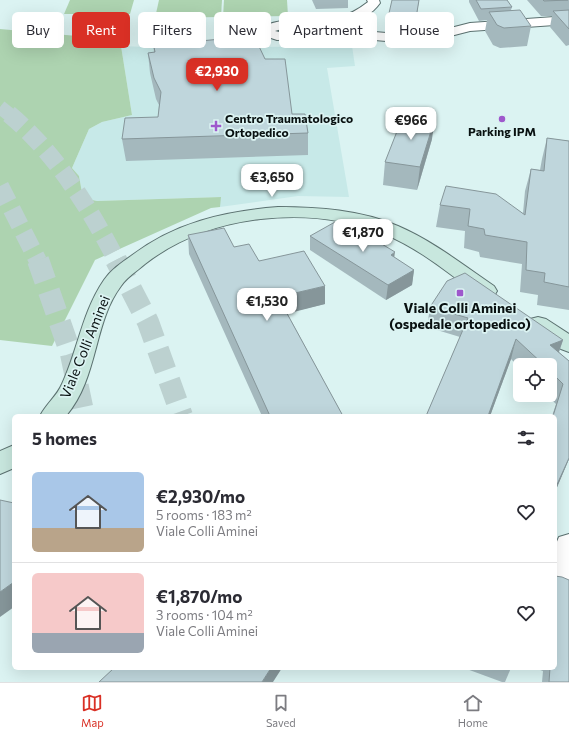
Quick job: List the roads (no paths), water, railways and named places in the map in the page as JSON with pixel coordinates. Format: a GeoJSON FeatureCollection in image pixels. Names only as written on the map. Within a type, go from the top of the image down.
{"type":"FeatureCollection","features":[{"type":"Feature","properties":{"kind":"main road","name":"Viale Colli Aminei"},"geometry":{"type":"LineString","coordinates":[[54,414],[67,397],[78,371],[102,300],[112,284],[146,254],[168,241],[210,223],[247,216],[290,214],[337,217],[367,222],[407,238],[502,300]]}},
{"type":"Feature","properties":{"kind":"main road"},"geometry":{"type":"LineString","coordinates":[[521,313],[569,344]]}},
{"type":"Feature","properties":{"kind":"main road"},"geometry":{"type":"LineString","coordinates":[[0,464],[12,456]]}},
{"type":"Feature","properties":{"kind":"street"},"geometry":{"type":"LineString","coordinates":[[374,0],[374,3],[368,9],[352,19],[333,22],[274,26],[267,30],[277,36],[351,34],[396,39],[421,38],[476,26],[569,20]]}},
{"type":"Feature","properties":{"kind":"street"},"geometry":{"type":"LineString","coordinates":[[562,577],[569,546]]}},
{"type":"Feature","properties":{"kind":"tunnel"},"geometry":{"type":"LineString","coordinates":[[0,107],[10,115]]}},
{"type":"Feature","properties":{"kind":"tunnel"},"geometry":{"type":"LineString","coordinates":[[9,114],[26,129],[57,164],[83,202],[117,261]]}},
{"type":"Feature","properties":{"kind":"tunnel"},"geometry":{"type":"LineString","coordinates":[[0,186],[38,261]]}},
{"type":"Feature","properties":{"kind":"tunnel"},"geometry":{"type":"LineString","coordinates":[[38,260],[71,354],[84,414]]}},
{"type":"Feature","properties":{"kind":"tunnel"},"geometry":{"type":"LineString","coordinates":[[116,260],[148,322],[181,414]]}},
{"type":"Feature","properties":{"kind":"place","name":"Parking IPM"},"geometry":{"type":"Point","coordinates":[502,119]}},
{"type":"Feature","properties":{"kind":"place","name":"Centro Traumatologico Ortopedico"},"geometry":{"type":"Point","coordinates":[216,126]}},
{"type":"Feature","properties":{"kind":"place","name":"Viale Colli Aminei (ospedale ortopedico)"},"geometry":{"type":"Point","coordinates":[460,293]}}]}
